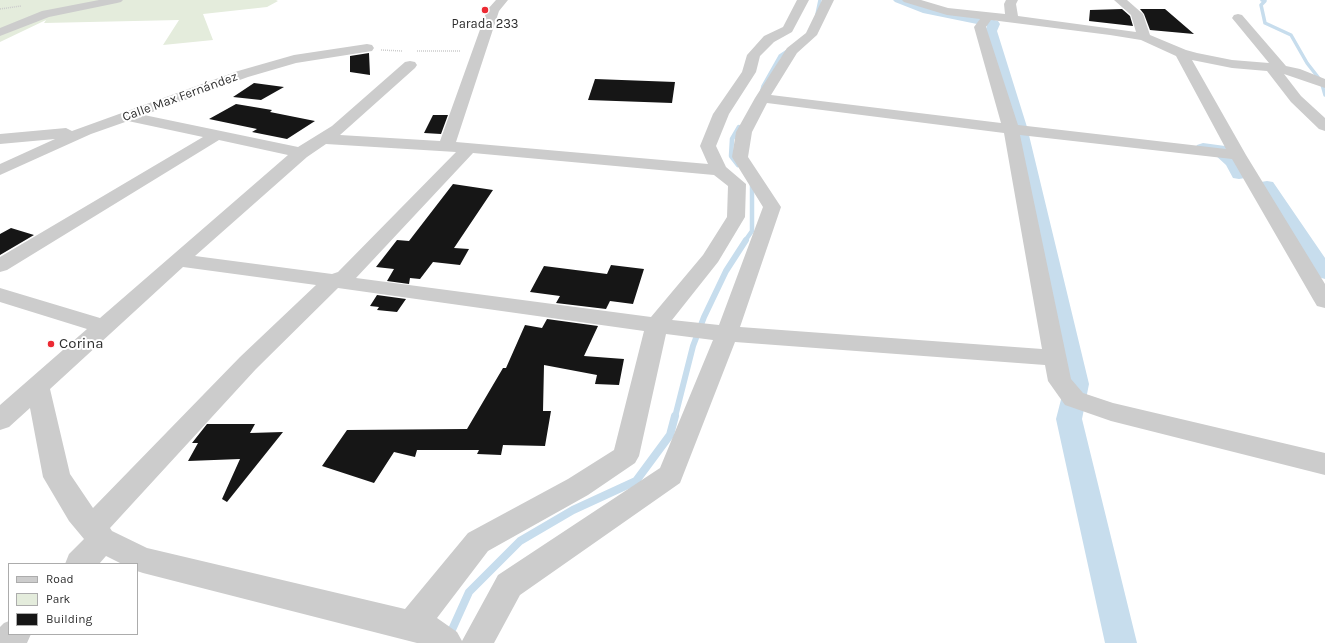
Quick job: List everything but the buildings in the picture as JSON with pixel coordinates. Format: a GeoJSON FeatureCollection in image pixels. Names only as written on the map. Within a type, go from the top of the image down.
{"type":"FeatureCollection","features":[{"type":"Feature","properties":{"kind":"street"},"geometry":{"type":"LineString","coordinates":[[0,32],[46,14],[117,0]]}},
{"type":"Feature","properties":{"kind":"street"},"geometry":{"type":"LineString","coordinates":[[446,146],[493,10],[502,0]]}},
{"type":"Feature","properties":{"kind":"street"},"geometry":{"type":"LineString","coordinates":[[38,387],[57,476],[78,512],[97,534],[143,560],[427,635],[478,542],[578,487],[626,456],[657,324],[711,258],[736,217],[737,184],[719,170],[708,146],[721,114],[749,72],[754,55],[769,39],[788,29],[802,0]]}},
{"type":"Feature","properties":{"kind":"street"},"geometry":{"type":"LineString","coordinates":[[477,643],[510,586],[670,475],[720,333],[772,207],[740,157],[744,132],[762,98],[792,51],[811,35],[828,0]]}},
{"type":"Feature","properties":{"kind":"street"},"geometry":{"type":"LineString","coordinates":[[908,0],[947,11],[1110,31],[1144,38],[1181,53],[1232,64],[1272,67],[1295,72],[1325,84]]}},
{"type":"Feature","properties":{"kind":"street"},"geometry":{"type":"LineString","coordinates":[[1012,0],[1010,4],[1012,20]]}},
{"type":"Feature","properties":{"kind":"street"},"geometry":{"type":"LineString","coordinates":[[1120,0],[1137,14],[1144,38]]}},
{"type":"Feature","properties":{"kind":"street"},"geometry":{"type":"LineString","coordinates":[[987,17],[980,27],[1010,129],[1060,381],[1074,399],[1111,412],[1325,464]]}},
{"type":"Feature","properties":{"kind":"street"},"geometry":{"type":"LineString","coordinates":[[1238,18],[1279,66],[1272,67]]}},
{"type":"Feature","properties":{"kind":"street","name":"Calle Max Fernández"},"geometry":{"type":"LineString","coordinates":[[0,170],[85,131],[243,74],[294,59],[367,48]]}},
{"type":"Feature","properties":{"kind":"street"},"geometry":{"type":"LineString","coordinates":[[1181,53],[1238,155],[1325,301]]}},
{"type":"Feature","properties":{"kind":"street"},"geometry":{"type":"LineString","coordinates":[[0,420],[301,153],[325,138],[411,55]]}},
{"type":"Feature","properties":{"kind":"street"},"geometry":{"type":"LineString","coordinates":[[1272,67],[1296,99],[1325,126]]}},
{"type":"Feature","properties":{"kind":"street"},"geometry":{"type":"LineString","coordinates":[[762,98],[1010,129],[1238,155]]}},
{"type":"Feature","properties":{"kind":"street"},"geometry":{"type":"LineString","coordinates":[[128,116],[301,153]]}},
{"type":"Feature","properties":{"kind":"street"},"geometry":{"type":"LineString","coordinates":[[0,139],[85,131]]}},
{"type":"Feature","properties":{"kind":"street"},"geometry":{"type":"LineString","coordinates":[[0,266],[217,135]]}},
{"type":"Feature","properties":{"kind":"street"},"geometry":{"type":"LineString","coordinates":[[325,138],[446,146],[719,170]]}},
{"type":"Feature","properties":{"kind":"street"},"geometry":{"type":"LineString","coordinates":[[81,563],[97,534],[248,363],[332,282],[345,277],[468,148]]}},
{"type":"Feature","properties":{"kind":"street"},"geometry":{"type":"LineString","coordinates":[[179,260],[332,282],[657,324],[684,329],[952,352],[1056,358]]}},
{"type":"Feature","properties":{"kind":"street"},"geometry":{"type":"LineString","coordinates":[[0,295],[105,327]]}},
{"type":"Feature","properties":{"kind":"street"},"geometry":{"type":"LineString","coordinates":[[7,643],[14,635]]}},
{"type":"Feature","properties":{"kind":"path"},"geometry":{"type":"LineString","coordinates":[[367,48],[411,55],[479,50]]}},
{"type":"Feature","properties":{"kind":"green space"},"geometry":{"type":"Polygon","coordinates":[[[0,0],[278,1],[267,7],[203,14],[213,40],[163,45],[179,20],[44,23],[46,20],[0,42],[0,0]]]}},
{"type":"Feature","properties":{"kind":"waterway"},"geometry":{"type":"LineString","coordinates":[[817,14],[820,0]]}},
{"type":"Feature","properties":{"kind":"waterway"},"geometry":{"type":"LineString","coordinates":[[899,0],[923,9],[977,20]]}},
{"type":"Feature","properties":{"kind":"waterway"},"geometry":{"type":"LineString","coordinates":[[1262,0],[1265,1],[1261,5],[1265,23],[1291,35],[1307,63],[1321,81],[1325,95]]}},
{"type":"Feature","properties":{"kind":"waterway"},"geometry":{"type":"LineString","coordinates":[[991,23],[994,24],[991,31],[1019,127],[1077,384],[1069,419],[1121,643]]}},
{"type":"Feature","properties":{"kind":"waterway"},"geometry":{"type":"LineString","coordinates":[[761,94],[763,86],[780,56],[789,50]]}},
{"type":"Feature","properties":{"kind":"waterway"},"geometry":{"type":"LineString","coordinates":[[738,165],[731,156],[732,139],[739,127]]}},
{"type":"Feature","properties":{"kind":"waterway"},"geometry":{"type":"LineString","coordinates":[[1203,148],[1219,149],[1233,163],[1239,174]]}},
{"type":"Feature","properties":{"kind":"waterway"},"geometry":{"type":"LineString","coordinates":[[745,241],[752,231],[752,183]]}},
{"type":"Feature","properties":{"kind":"waterway"},"geometry":{"type":"LineString","coordinates":[[1267,186],[1325,273]]}},
{"type":"Feature","properties":{"kind":"waterway"},"geometry":{"type":"LineString","coordinates":[[675,417],[693,346],[704,317],[726,271],[746,240]]}},
{"type":"Feature","properties":{"kind":"waterway"},"geometry":{"type":"LineString","coordinates":[[446,643],[469,592],[520,541],[573,510],[636,481],[670,435],[675,416]]}},
{"type":"Feature","properties":{"kind":"place","name":"Parada 233"},"geometry":{"type":"Point","coordinates":[485,10]}},
{"type":"Feature","properties":{"kind":"place","name":"Corina"},"geometry":{"type":"Point","coordinates":[51,344]}}]}
